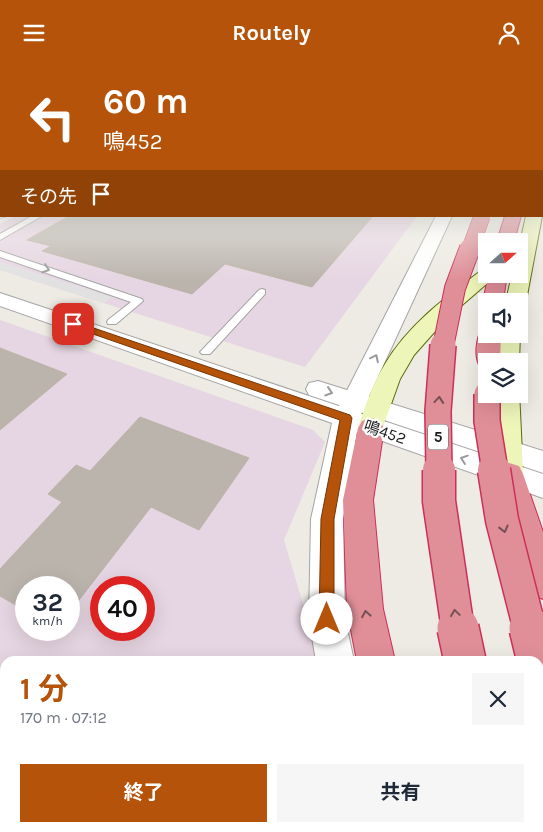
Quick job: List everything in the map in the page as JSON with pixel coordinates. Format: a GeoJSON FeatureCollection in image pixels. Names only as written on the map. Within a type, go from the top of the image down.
{"type":"FeatureCollection","features":[{"type":"Feature","properties":{"kind":"highway","name":"5"},"geometry":{"type":"LineString","coordinates":[[464,656],[458,637],[439,501],[438,411],[444,336],[455,288],[482,217]]}},
{"type":"Feature","properties":{"kind":"highway"},"geometry":{"type":"LineString","coordinates":[[508,233],[513,217]]}},
{"type":"Feature","properties":{"kind":"highway"},"geometry":{"type":"LineString","coordinates":[[487,403],[487,421],[502,520],[536,656]]}},
{"type":"Feature","properties":{"kind":"highway"},"geometry":{"type":"LineString","coordinates":[[363,414],[358,500],[365,609],[375,656]]}},
{"type":"Feature","properties":{"kind":"highway"},"geometry":{"type":"LineString","coordinates":[[508,462],[543,583]]}},
{"type":"Feature","properties":{"kind":"main road"},"geometry":{"type":"LineString","coordinates":[[523,233],[533,219]]}},
{"type":"Feature","properties":{"kind":"main road"},"geometry":{"type":"LineString","coordinates":[[518,293],[533,219]]}},
{"type":"Feature","properties":{"kind":"main road"},"geometry":{"type":"LineString","coordinates":[[363,414],[396,363],[411,345],[449,305],[478,283]]}},
{"type":"Feature","properties":{"kind":"main road"},"geometry":{"type":"LineString","coordinates":[[508,403],[508,462]]}},
{"type":"Feature","properties":{"kind":"street"},"geometry":{"type":"LineString","coordinates":[[334,656],[327,619],[327,519],[363,414],[444,217]]}},
{"type":"Feature","properties":{"kind":"street","name":"鳴452"},"geometry":{"type":"LineString","coordinates":[[0,285],[206,352],[363,414]]}},
{"type":"Feature","properties":{"kind":"street","name":"鳴452"},"geometry":{"type":"LineString","coordinates":[[0,299],[508,462],[543,486]]}},
{"type":"Feature","properties":{"kind":"street","name":"鳴452"},"geometry":{"type":"LineString","coordinates":[[508,462],[543,462]]}},
{"type":"Feature","properties":{"kind":"lane"},"geometry":{"type":"LineString","coordinates":[[0,237],[36,217]]}},
{"type":"Feature","properties":{"kind":"lane"},"geometry":{"type":"LineString","coordinates":[[0,253],[138,301],[112,322]]}},
{"type":"Feature","properties":{"kind":"lane"},"geometry":{"type":"LineString","coordinates":[[206,352],[262,292]]}},
{"type":"Feature","properties":{"kind":"shaded area"},"geometry":{"type":"Polygon","coordinates":[[[13,217],[416,217],[305,367],[0,270],[0,224],[13,217]]]}},
{"type":"Feature","properties":{"kind":"shaded area"},"geometry":{"type":"Polygon","coordinates":[[[0,262],[112,297],[105,303],[0,270],[0,262]]]}},
{"type":"Feature","properties":{"kind":"shaded area"},"geometry":{"type":"Polygon","coordinates":[[[0,320],[313,430],[325,442],[284,540],[319,656],[0,656],[0,320]]]}},
{"type":"Feature","properties":{"kind":"building"},"geometry":{"type":"Polygon","coordinates":[[[67,217],[372,217],[312,287],[225,264],[192,294],[42,251],[51,246],[27,240],[67,217]]]}},
{"type":"Feature","properties":{"kind":"building"},"geometry":{"type":"Polygon","coordinates":[[[0,348],[67,374],[0,430],[0,348]]]}},
{"type":"Feature","properties":{"kind":"building"},"geometry":{"type":"Polygon","coordinates":[[[140,417],[249,458],[199,530],[151,507],[98,576],[90,576],[90,586],[80,599],[80,576],[15,576],[15,605],[0,596],[0,569],[62,502],[48,494],[76,465],[90,471],[140,417]]]}},
{"type":"Feature","properties":{"kind":"route"},"geometry":{"type":"LineString","coordinates":[[73,324],[346,418],[327,519],[327,619]]}}]}
